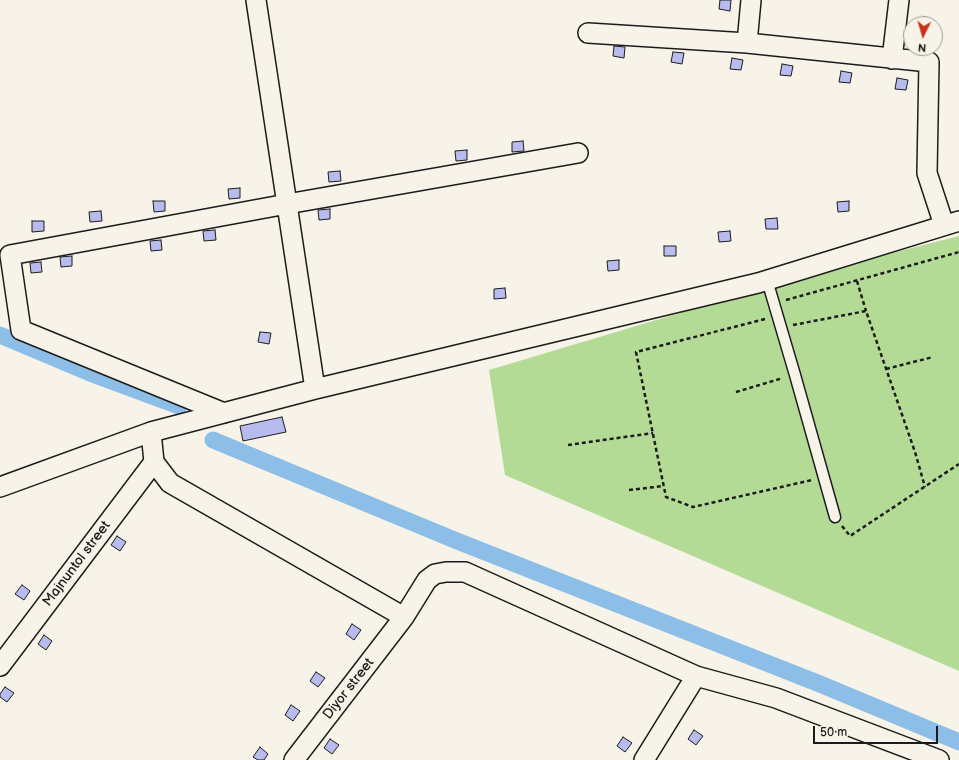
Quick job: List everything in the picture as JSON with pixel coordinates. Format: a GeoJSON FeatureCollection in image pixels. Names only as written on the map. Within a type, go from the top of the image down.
{"type":"FeatureCollection","features":[{"type":"Feature","properties":{"kind":"street"},"geometry":{"type":"LineString","coordinates":[[256,0],[315,389]]}},
{"type":"Feature","properties":{"kind":"street"},"geometry":{"type":"LineString","coordinates":[[747,43],[751,0]]}},
{"type":"Feature","properties":{"kind":"street"},"geometry":{"type":"LineString","coordinates":[[892,59],[899,0]]}},
{"type":"Feature","properties":{"kind":"street"},"geometry":{"type":"LineString","coordinates":[[0,487],[151,432],[315,389],[758,283],[951,223],[927,173],[929,62],[747,43],[588,33]]}},
{"type":"Feature","properties":{"kind":"street"},"geometry":{"type":"LineString","coordinates":[[224,413],[21,330],[10,255],[287,204],[578,153]]}},
{"type":"Feature","properties":{"kind":"street"},"geometry":{"type":"LineString","coordinates":[[151,432],[154,462],[170,483],[404,617]]}},
{"type":"Feature","properties":{"kind":"street","name":"Majnuntol street"},"geometry":{"type":"LineString","coordinates":[[0,666],[154,462]]}},
{"type":"Feature","properties":{"kind":"street","name":"Diyor street"},"geometry":{"type":"LineString","coordinates":[[294,760],[404,617],[427,580],[435,574],[446,572],[465,572],[696,676]]}},
{"type":"Feature","properties":{"kind":"street"},"geometry":{"type":"LineString","coordinates":[[644,760],[696,676],[776,698],[939,760]]}},
{"type":"Feature","properties":{"kind":"lane"},"geometry":{"type":"LineString","coordinates":[[767,280],[835,517]]}},
{"type":"Feature","properties":{"kind":"path"},"geometry":{"type":"LineString","coordinates":[[774,304],[959,252]]}},
{"type":"Feature","properties":{"kind":"path"},"geometry":{"type":"LineString","coordinates":[[857,281],[915,452],[925,487]]}},
{"type":"Feature","properties":{"kind":"path"},"geometry":{"type":"LineString","coordinates":[[781,327],[866,311]]}},
{"type":"Feature","properties":{"kind":"path"},"geometry":{"type":"LineString","coordinates":[[778,316],[636,352],[666,497],[693,507],[824,477]]}},
{"type":"Feature","properties":{"kind":"path"},"geometry":{"type":"LineString","coordinates":[[886,369],[933,357]]}},
{"type":"Feature","properties":{"kind":"path"},"geometry":{"type":"LineString","coordinates":[[736,392],[795,375]]}},
{"type":"Feature","properties":{"kind":"path"},"geometry":{"type":"LineString","coordinates":[[568,445],[653,433]]}},
{"type":"Feature","properties":{"kind":"path"},"geometry":{"type":"LineString","coordinates":[[835,517],[850,536],[959,464]]}},
{"type":"Feature","properties":{"kind":"path"},"geometry":{"type":"LineString","coordinates":[[628,490],[664,486]]}},
{"type":"Feature","properties":{"kind":"green space"},"geometry":{"type":"Polygon","coordinates":[[[959,236],[959,671],[505,475],[489,370],[817,272],[959,236]]]}},
{"type":"Feature","properties":{"kind":"building"},"geometry":{"type":"Polygon","coordinates":[[[720,0],[731,0],[730,11],[719,9],[720,0]]]}},
{"type":"Feature","properties":{"kind":"building"},"geometry":{"type":"Polygon","coordinates":[[[614,46],[625,47],[624,58],[613,56],[614,46]]]}},
{"type":"Feature","properties":{"kind":"building"},"geometry":{"type":"Polygon","coordinates":[[[673,52],[684,53],[682,64],[671,62],[673,52]]]}},
{"type":"Feature","properties":{"kind":"building"},"geometry":{"type":"Polygon","coordinates":[[[732,58],[743,60],[741,70],[730,69],[732,58]]]}},
{"type":"Feature","properties":{"kind":"building"},"geometry":{"type":"Polygon","coordinates":[[[782,64],[793,66],[791,76],[780,75],[782,64]]]}},
{"type":"Feature","properties":{"kind":"building"},"geometry":{"type":"Polygon","coordinates":[[[841,71],[852,73],[850,83],[839,82],[841,71]]]}},
{"type":"Feature","properties":{"kind":"building"},"geometry":{"type":"Polygon","coordinates":[[[897,78],[908,80],[906,90],[895,89],[897,78]]]}},
{"type":"Feature","properties":{"kind":"building"},"geometry":{"type":"Polygon","coordinates":[[[523,141],[524,151],[512,152],[512,142],[523,141]]]}},
{"type":"Feature","properties":{"kind":"building"},"geometry":{"type":"Polygon","coordinates":[[[467,150],[467,160],[456,161],[455,151],[467,150]]]}},
{"type":"Feature","properties":{"kind":"building"},"geometry":{"type":"Polygon","coordinates":[[[340,171],[341,181],[329,182],[328,172],[340,171]]]}},
{"type":"Feature","properties":{"kind":"building"},"geometry":{"type":"Polygon","coordinates":[[[240,188],[240,198],[229,199],[228,189],[240,188]]]}},
{"type":"Feature","properties":{"kind":"building"},"geometry":{"type":"Polygon","coordinates":[[[153,201],[165,201],[165,211],[154,212],[153,201]]]}},
{"type":"Feature","properties":{"kind":"building"},"geometry":{"type":"Polygon","coordinates":[[[849,201],[849,211],[838,212],[837,202],[849,201]]]}},
{"type":"Feature","properties":{"kind":"building"},"geometry":{"type":"Polygon","coordinates":[[[330,209],[330,219],[319,220],[318,210],[330,209]]]}},
{"type":"Feature","properties":{"kind":"building"},"geometry":{"type":"Polygon","coordinates":[[[101,211],[102,221],[90,222],[89,212],[101,211]]]}},
{"type":"Feature","properties":{"kind":"building"},"geometry":{"type":"Polygon","coordinates":[[[777,218],[778,229],[766,229],[765,219],[777,218]]]}},
{"type":"Feature","properties":{"kind":"building"},"geometry":{"type":"Polygon","coordinates":[[[32,221],[44,221],[44,231],[32,232],[32,221]]]}},
{"type":"Feature","properties":{"kind":"building"},"geometry":{"type":"Polygon","coordinates":[[[215,230],[216,240],[204,241],[203,231],[215,230]]]}},
{"type":"Feature","properties":{"kind":"building"},"geometry":{"type":"Polygon","coordinates":[[[730,231],[731,241],[719,242],[718,232],[730,231]]]}},
{"type":"Feature","properties":{"kind":"building"},"geometry":{"type":"Polygon","coordinates":[[[161,240],[162,250],[151,251],[150,241],[161,240]]]}},
{"type":"Feature","properties":{"kind":"building"},"geometry":{"type":"Polygon","coordinates":[[[664,246],[676,246],[676,256],[664,256],[664,246]]]}},
{"type":"Feature","properties":{"kind":"building"},"geometry":{"type":"Polygon","coordinates":[[[72,256],[72,266],[61,267],[60,257],[72,256]]]}},
{"type":"Feature","properties":{"kind":"building"},"geometry":{"type":"Polygon","coordinates":[[[619,260],[619,270],[608,271],[607,261],[619,260]]]}},
{"type":"Feature","properties":{"kind":"building"},"geometry":{"type":"Polygon","coordinates":[[[41,262],[42,272],[31,273],[30,263],[41,262]]]}},
{"type":"Feature","properties":{"kind":"building"},"geometry":{"type":"Polygon","coordinates":[[[505,288],[506,298],[494,299],[494,289],[505,288]]]}},
{"type":"Feature","properties":{"kind":"building"},"geometry":{"type":"Polygon","coordinates":[[[260,332],[271,333],[269,344],[258,342],[260,332]]]}},
{"type":"Feature","properties":{"kind":"building"},"geometry":{"type":"Polygon","coordinates":[[[282,417],[286,432],[243,441],[240,426],[282,417]]]}},
{"type":"Feature","properties":{"kind":"building"},"geometry":{"type":"Polygon","coordinates":[[[117,536],[126,542],[120,551],[111,545],[117,536]]]}},
{"type":"Feature","properties":{"kind":"building"},"geometry":{"type":"Polygon","coordinates":[[[22,585],[30,591],[24,600],[15,594],[22,585]]]}},
{"type":"Feature","properties":{"kind":"building"},"geometry":{"type":"Polygon","coordinates":[[[352,624],[361,630],[354,640],[346,634],[352,624]]]}},
{"type":"Feature","properties":{"kind":"building"},"geometry":{"type":"Polygon","coordinates":[[[44,635],[52,641],[46,650],[38,644],[44,635]]]}},
{"type":"Feature","properties":{"kind":"building"},"geometry":{"type":"Polygon","coordinates":[[[316,672],[325,678],[318,687],[310,681],[316,672]]]}},
{"type":"Feature","properties":{"kind":"building"},"geometry":{"type":"Polygon","coordinates":[[[5,687],[14,693],[7,702],[0,697],[0,694],[5,687]]]}},
{"type":"Feature","properties":{"kind":"building"},"geometry":{"type":"Polygon","coordinates":[[[291,705],[300,711],[293,721],[285,715],[291,705]]]}},
{"type":"Feature","properties":{"kind":"building"},"geometry":{"type":"Polygon","coordinates":[[[694,730],[703,736],[696,745],[688,739],[694,730]]]}},
{"type":"Feature","properties":{"kind":"building"},"geometry":{"type":"Polygon","coordinates":[[[623,737],[632,743],[625,752],[617,746],[623,737]]]}},
{"type":"Feature","properties":{"kind":"building"},"geometry":{"type":"Polygon","coordinates":[[[330,739],[339,745],[332,754],[324,748],[330,739]]]}},
{"type":"Feature","properties":{"kind":"building"},"geometry":{"type":"Polygon","coordinates":[[[260,747],[268,754],[264,760],[258,760],[253,757],[260,747]]]}},
{"type":"Feature","properties":{"kind":"waterway"},"geometry":{"type":"LineString","coordinates":[[0,335],[90,373],[179,406]]}},
{"type":"Feature","properties":{"kind":"waterway"},"geometry":{"type":"LineString","coordinates":[[213,440],[457,541],[820,684],[959,742]]}}]}
